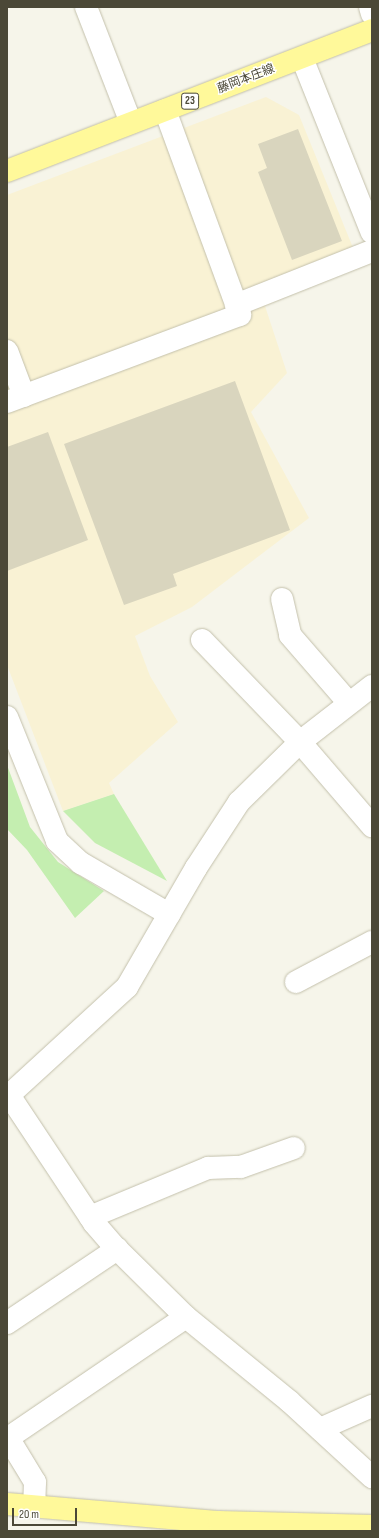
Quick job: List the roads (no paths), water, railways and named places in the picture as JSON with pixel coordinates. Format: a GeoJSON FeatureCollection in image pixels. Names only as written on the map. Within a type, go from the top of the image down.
{"type":"FeatureCollection","features":[{"type":"Feature","properties":{"kind":"main road","name":"藤岡本庄線"},"geometry":{"type":"LineString","coordinates":[[7,171],[372,30]]}},
{"type":"Feature","properties":{"kind":"main road"},"geometry":{"type":"LineString","coordinates":[[7,1504],[219,1522],[372,1526]]}},
{"type":"Feature","properties":{"kind":"street"},"geometry":{"type":"LineString","coordinates":[[86,7],[131,123]]}},
{"type":"Feature","properties":{"kind":"street"},"geometry":{"type":"LineString","coordinates":[[370,7],[372,14]]}},
{"type":"Feature","properties":{"kind":"street"},"geometry":{"type":"LineString","coordinates":[[302,58],[372,233]]}},
{"type":"Feature","properties":{"kind":"street"},"geometry":{"type":"LineString","coordinates":[[7,351],[15,399],[240,315],[165,110]]}},
{"type":"Feature","properties":{"kind":"street"},"geometry":{"type":"LineString","coordinates":[[236,305],[372,250]]}},
{"type":"Feature","properties":{"kind":"street"},"geometry":{"type":"LineString","coordinates":[[282,599],[290,635],[348,702]]}},
{"type":"Feature","properties":{"kind":"street"},"geometry":{"type":"LineString","coordinates":[[202,640],[300,742],[372,826]]}},
{"type":"Feature","properties":{"kind":"street"},"geometry":{"type":"LineString","coordinates":[[372,686],[348,702],[300,742],[239,802],[127,987],[9,1092],[90,1217],[117,1249],[186,1317],[320,1429],[372,1477]]}},
{"type":"Feature","properties":{"kind":"street"},"geometry":{"type":"LineString","coordinates":[[7,717],[57,841],[81,863],[170,914]]}},
{"type":"Feature","properties":{"kind":"street"},"geometry":{"type":"LineString","coordinates":[[296,982],[372,942]]}},
{"type":"Feature","properties":{"kind":"street"},"geometry":{"type":"LineString","coordinates":[[90,1217],[208,1168],[241,1167],[294,1148]]}},
{"type":"Feature","properties":{"kind":"street"},"geometry":{"type":"LineString","coordinates":[[7,1323],[117,1249]]}},
{"type":"Feature","properties":{"kind":"street"},"geometry":{"type":"LineString","coordinates":[[34,1506],[35,1482],[8,1437],[186,1317]]}},
{"type":"Feature","properties":{"kind":"street"},"geometry":{"type":"LineString","coordinates":[[320,1429],[372,1406]]}}]}
